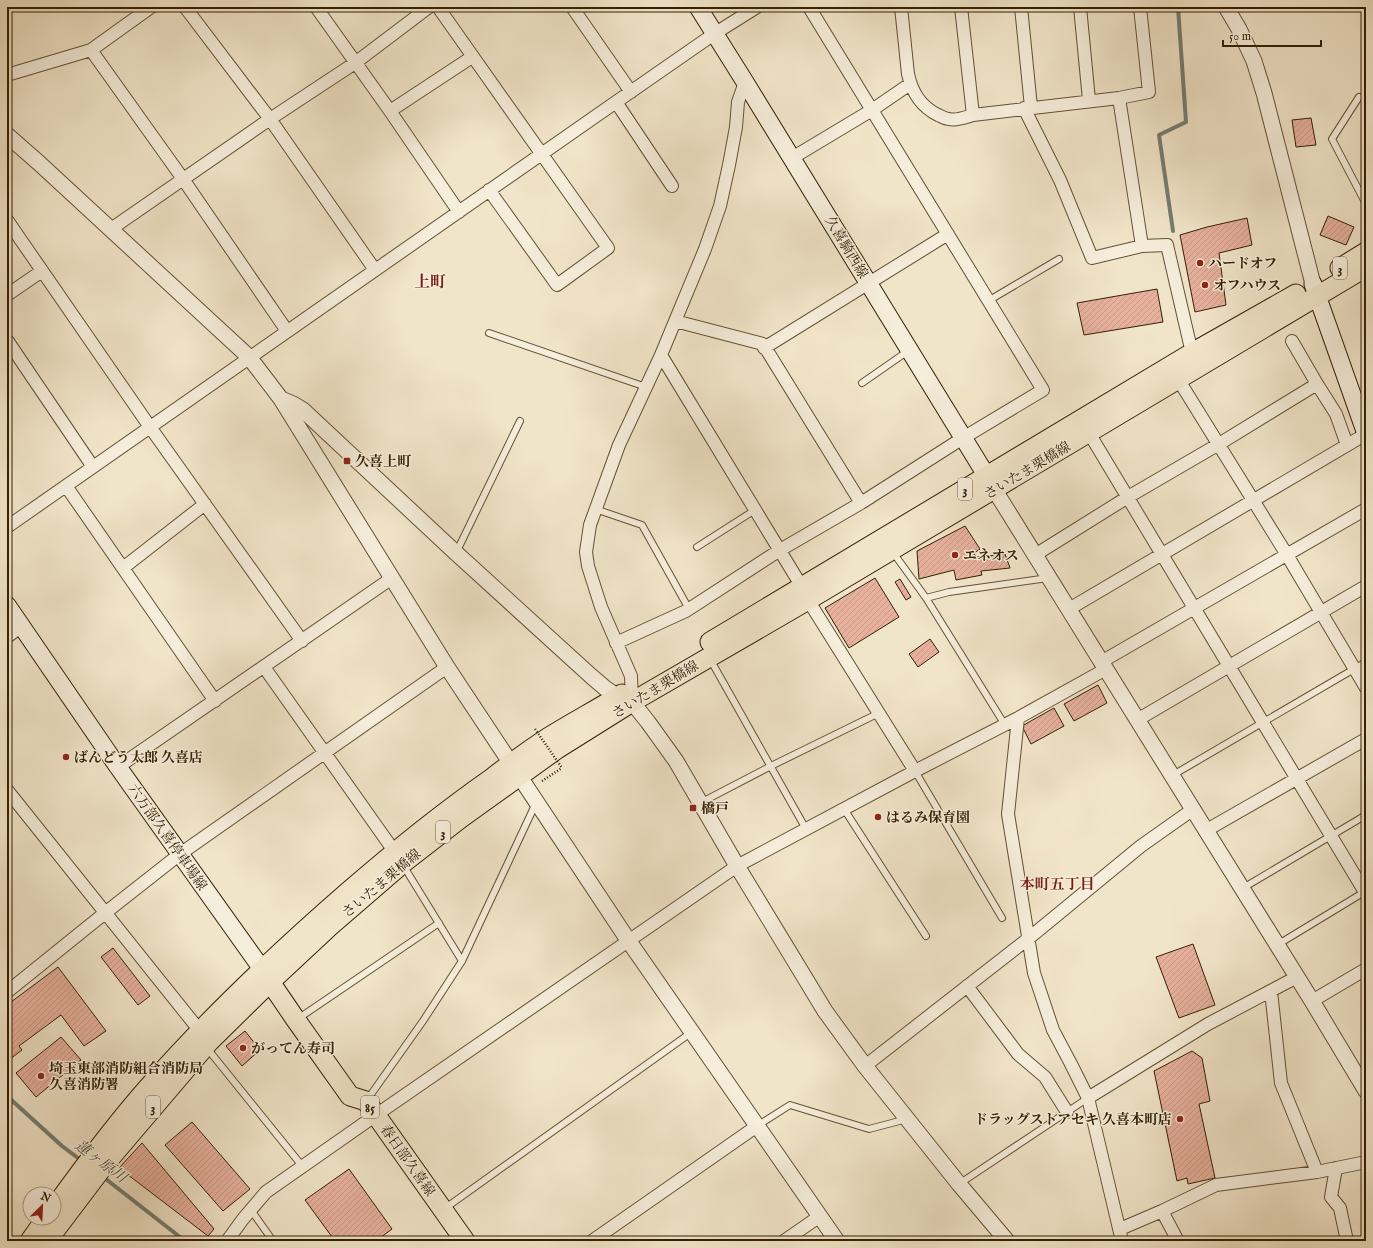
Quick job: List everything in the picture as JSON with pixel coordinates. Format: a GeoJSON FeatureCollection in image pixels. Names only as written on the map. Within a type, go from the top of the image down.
{"type":"FeatureCollection","features":[{"type":"Feature","properties":{"kind":"main road","name":"久喜騎西線"},"geometry":{"type":"LineString","coordinates":[[698,7],[746,82],[990,482]]}},
{"type":"Feature","properties":{"kind":"main road","name":"さいたま栗橋線"},"geometry":{"type":"LineString","coordinates":[[627,696],[709,657],[805,593],[891,550],[990,482],[1089,432],[1178,379],[1315,290],[1366,252]]}},
{"type":"Feature","properties":{"kind":"main road","name":"さいたま栗橋線"},"geometry":{"type":"LineString","coordinates":[[62,1197],[95,1153],[151,1084],[203,1039],[266,976],[330,926],[398,857],[453,805],[516,769],[557,749],[627,696],[805,593],[990,482],[1192,353],[1315,290],[1366,267]]}},
{"type":"Feature","properties":{"kind":"main road"},"geometry":{"type":"LineString","coordinates":[[1315,290],[1366,434]]}},
{"type":"Feature","properties":{"kind":"main road","name":"六万部久喜停車場線"},"geometry":{"type":"LineString","coordinates":[[7,605],[118,767],[266,976]]}},
{"type":"Feature","properties":{"kind":"main road","name":"85"},"geometry":{"type":"LineString","coordinates":[[266,976],[350,1096],[371,1108]]}},
{"type":"Feature","properties":{"kind":"main road","name":"さいたま栗橋線"},"geometry":{"type":"LineString","coordinates":[[47,1241],[203,1039]]}},
{"type":"Feature","properties":{"kind":"main road","name":"春日部久喜線"},"geometry":{"type":"LineString","coordinates":[[371,1108],[465,1241]]}},
{"type":"Feature","properties":{"kind":"main road"},"geometry":{"type":"LineString","coordinates":[[30,1241],[40,1226]]}},
{"type":"Feature","properties":{"kind":"street"},"geometry":{"type":"LineString","coordinates":[[7,74],[90,50],[151,7]]}},
{"type":"Feature","properties":{"kind":"street"},"geometry":{"type":"LineString","coordinates":[[185,7],[270,119],[375,270]]}},
{"type":"Feature","properties":{"kind":"street"},"geometry":{"type":"LineString","coordinates":[[316,7],[459,212]]}},
{"type":"Feature","properties":{"kind":"street"},"geometry":{"type":"LineString","coordinates":[[111,229],[270,119],[355,63],[429,7]]}},
{"type":"Feature","properties":{"kind":"street"},"geometry":{"type":"LineString","coordinates":[[438,7],[608,248],[557,285],[489,190]]}},
{"type":"Feature","properties":{"kind":"street"},"geometry":{"type":"LineString","coordinates":[[572,7],[631,92]]}},
{"type":"Feature","properties":{"kind":"street"},"geometry":{"type":"LineString","coordinates":[[7,528],[542,153],[714,34],[757,7]]}},
{"type":"Feature","properties":{"kind":"street"},"geometry":{"type":"LineString","coordinates":[[616,643],[689,609],[780,550],[861,503],[963,438],[1043,390],[810,7]]}},
{"type":"Feature","properties":{"kind":"street"},"geometry":{"type":"LineString","coordinates":[[901,7],[908,74],[913,91],[925,107],[950,120],[973,114],[1089,100],[1119,98],[1149,92],[1140,7]]}},
{"type":"Feature","properties":{"kind":"street"},"geometry":{"type":"LineString","coordinates":[[961,7],[973,114]]}},
{"type":"Feature","properties":{"kind":"street"},"geometry":{"type":"LineString","coordinates":[[1021,7],[1027,108],[1060,180],[1092,258],[1142,246],[1167,245],[1192,353],[1178,379],[1287,555],[1366,688]]}},
{"type":"Feature","properties":{"kind":"street"},"geometry":{"type":"LineString","coordinates":[[1080,7],[1089,100]]}},
{"type":"Feature","properties":{"kind":"street"},"geometry":{"type":"LineString","coordinates":[[1226,7],[1239,29],[1254,61],[1262,86],[1315,290]]}},
{"type":"Feature","properties":{"kind":"street"},"geometry":{"type":"LineString","coordinates":[[90,50],[184,179],[287,331]]}},
{"type":"Feature","properties":{"kind":"street"},"geometry":{"type":"LineString","coordinates":[[390,111],[472,57]]}},
{"type":"Feature","properties":{"kind":"street"},"geometry":{"type":"LineString","coordinates":[[627,696],[631,676],[601,607],[588,566],[586,552],[590,525],[619,445],[661,355],[705,249],[720,206],[736,127],[738,102],[746,82]]}},
{"type":"Feature","properties":{"kind":"street"},"geometry":{"type":"LineString","coordinates":[[792,158],[872,110],[910,84]]}},
{"type":"Feature","properties":{"kind":"street"},"geometry":{"type":"LineString","coordinates":[[1119,98],[1142,246]]}},
{"type":"Feature","properties":{"kind":"street"},"geometry":{"type":"LineString","coordinates":[[616,102],[672,186]]}},
{"type":"Feature","properties":{"kind":"street"},"geometry":{"type":"LineString","coordinates":[[7,136],[39,163],[249,357],[281,399],[447,667],[628,940],[837,1241]]}},
{"type":"Feature","properties":{"kind":"street"},"geometry":{"type":"LineString","coordinates":[[7,220],[150,427],[302,641]]}},
{"type":"Feature","properties":{"kind":"street"},"geometry":{"type":"LineString","coordinates":[[764,348],[948,234]]}},
{"type":"Feature","properties":{"kind":"street"},"geometry":{"type":"LineString","coordinates":[[7,295],[42,271]]}},
{"type":"Feature","properties":{"kind":"street"},"geometry":{"type":"LineString","coordinates":[[675,322],[762,344],[861,503]]}},
{"type":"Feature","properties":{"kind":"street"},"geometry":{"type":"LineString","coordinates":[[7,340],[93,467]]}},
{"type":"Feature","properties":{"kind":"street"},"geometry":{"type":"LineString","coordinates":[[1292,340],[1336,414],[1347,445]]}},
{"type":"Feature","properties":{"kind":"street"},"geometry":{"type":"LineString","coordinates":[[661,355],[915,771]]}},
{"type":"Feature","properties":{"kind":"street"},"geometry":{"type":"LineString","coordinates":[[1035,555],[1128,496],[1219,444],[1317,384]]}},
{"type":"Feature","properties":{"kind":"street"},"geometry":{"type":"LineString","coordinates":[[281,399],[303,410],[456,553],[591,676],[605,688],[627,696],[676,761],[736,866],[825,1011],[865,1066],[958,1184],[1007,1241]]}},
{"type":"Feature","properties":{"kind":"street"},"geometry":{"type":"LineString","coordinates":[[1089,432],[1366,892]]}},
{"type":"Feature","properties":{"kind":"street"},"geometry":{"type":"LineString","coordinates":[[1068,609],[1366,434]]}},
{"type":"Feature","properties":{"kind":"street"},"geometry":{"type":"LineString","coordinates":[[990,482],[1192,810],[1312,1001],[1366,1091]]}},
{"type":"Feature","properties":{"kind":"street"},"geometry":{"type":"LineString","coordinates":[[66,486],[216,700]]}},
{"type":"Feature","properties":{"kind":"street"},"geometry":{"type":"LineString","coordinates":[[123,568],[205,504]]}},
{"type":"Feature","properties":{"kind":"street"},"geometry":{"type":"LineString","coordinates":[[227,1241],[266,1192],[303,1166],[371,1108],[628,940],[736,866],[1018,718],[1104,666],[1195,608],[1366,509]]}},
{"type":"Feature","properties":{"kind":"street"},"geometry":{"type":"LineString","coordinates":[[118,767],[392,578]]}},
{"type":"Feature","properties":{"kind":"street"},"geometry":{"type":"LineString","coordinates":[[1137,720],[1366,586]]}},
{"type":"Feature","properties":{"kind":"street"},"geometry":{"type":"LineString","coordinates":[[7,635],[21,625]]}},
{"type":"Feature","properties":{"kind":"street"},"geometry":{"type":"LineString","coordinates":[[264,667],[398,857]]}},
{"type":"Feature","properties":{"kind":"street"},"geometry":{"type":"LineString","coordinates":[[7,992],[180,854],[447,667]]}},
{"type":"Feature","properties":{"kind":"street"},"geometry":{"type":"LineString","coordinates":[[1018,718],[1008,814],[1034,973],[1053,1030],[1088,1098],[1121,1235],[1162,1211],[1216,1185],[1317,1172],[1366,1162]]}},
{"type":"Feature","properties":{"kind":"street"},"geometry":{"type":"LineString","coordinates":[[1205,830],[1366,739]]}},
{"type":"Feature","properties":{"kind":"street"},"geometry":{"type":"LineString","coordinates":[[7,790],[203,1039]]}},
{"type":"Feature","properties":{"kind":"street"},"geometry":{"type":"LineString","coordinates":[[865,1066],[1029,938],[1141,846],[1192,810]]}},
{"type":"Feature","properties":{"kind":"street"},"geometry":{"type":"LineString","coordinates":[[1312,1001],[1366,969]]}},
{"type":"Feature","properties":{"kind":"street"},"geometry":{"type":"LineString","coordinates":[[1088,1098],[1208,1024],[1297,977]]}},
{"type":"Feature","properties":{"kind":"street"},"geometry":{"type":"LineString","coordinates":[[967,986],[1018,1054],[1045,1077],[1067,1112]]}},
{"type":"Feature","properties":{"kind":"street"},"geometry":{"type":"LineString","coordinates":[[1271,991],[1281,1083],[1317,1172]]}},
{"type":"Feature","properties":{"kind":"street"},"geometry":{"type":"LineString","coordinates":[[592,1241],[757,1126]]}},
{"type":"Feature","properties":{"kind":"street"},"geometry":{"type":"LineString","coordinates":[[1336,1168],[1332,1197],[1340,1208],[1347,1241]]}},
{"type":"Feature","properties":{"kind":"street"},"geometry":{"type":"LineString","coordinates":[[1162,1211],[1178,1241]]}},
{"type":"Feature","properties":{"kind":"street"},"geometry":{"type":"LineString","coordinates":[[784,1241],[820,1216]]}},
{"type":"Feature","properties":{"kind":"lane"},"geometry":{"type":"LineString","coordinates":[[1359,97],[1332,139],[1366,204]]}},
{"type":"Feature","properties":{"kind":"lane"},"geometry":{"type":"LineString","coordinates":[[988,301],[1058,259]]}},
{"type":"Feature","properties":{"kind":"lane"},"geometry":{"type":"LineString","coordinates":[[489,333],[646,387]]}},
{"type":"Feature","properties":{"kind":"lane"},"geometry":{"type":"LineString","coordinates":[[862,383],[909,350]]}},
{"type":"Feature","properties":{"kind":"lane"},"geometry":{"type":"LineString","coordinates":[[456,553],[520,421]]}},
{"type":"Feature","properties":{"kind":"lane"},"geometry":{"type":"LineString","coordinates":[[595,509],[642,525],[689,609]]}},
{"type":"Feature","properties":{"kind":"lane"},"geometry":{"type":"LineString","coordinates":[[697,547],[756,510]]}},
{"type":"Feature","properties":{"kind":"lane"},"geometry":{"type":"LineString","coordinates":[[891,550],[926,598],[1005,724]]}},
{"type":"Feature","properties":{"kind":"lane"},"geometry":{"type":"LineString","coordinates":[[926,598],[949,592],[1050,578]]}},
{"type":"Feature","properties":{"kind":"lane"},"geometry":{"type":"LineString","coordinates":[[709,657],[806,829]]}},
{"type":"Feature","properties":{"kind":"lane"},"geometry":{"type":"LineString","coordinates":[[1172,776],[1366,662]]}},
{"type":"Feature","properties":{"kind":"lane"},"geometry":{"type":"LineString","coordinates":[[700,803],[771,766],[879,714]]}},
{"type":"Feature","properties":{"kind":"lane"},"geometry":{"type":"LineString","coordinates":[[915,771],[1002,918]]}},
{"type":"Feature","properties":{"kind":"lane"},"geometry":{"type":"LineString","coordinates":[[371,1108],[423,1021],[462,960],[537,802]]}},
{"type":"Feature","properties":{"kind":"lane"},"geometry":{"type":"LineString","coordinates":[[844,809],[926,936]]}},
{"type":"Feature","properties":{"kind":"lane"},"geometry":{"type":"LineString","coordinates":[[1242,889],[1366,815]]}},
{"type":"Feature","properties":{"kind":"lane"},"geometry":{"type":"LineString","coordinates":[[398,857],[462,960]]}},
{"type":"Feature","properties":{"kind":"lane"},"geometry":{"type":"LineString","coordinates":[[1277,945],[1366,892]]}},
{"type":"Feature","properties":{"kind":"lane"},"geometry":{"type":"LineString","coordinates":[[296,1020],[438,923]]}},
{"type":"Feature","properties":{"kind":"lane"},"geometry":{"type":"LineString","coordinates":[[443,1210],[692,1032]]}},
{"type":"Feature","properties":{"kind":"lane"},"geometry":{"type":"LineString","coordinates":[[203,1039],[303,1166]]}},
{"type":"Feature","properties":{"kind":"lane"},"geometry":{"type":"LineString","coordinates":[[958,1184],[1088,1098]]}},
{"type":"Feature","properties":{"kind":"lane"},"geometry":{"type":"LineString","coordinates":[[757,1126],[790,1105],[869,1129],[907,1119]]}},
{"type":"Feature","properties":{"kind":"lane"},"geometry":{"type":"LineString","coordinates":[[251,1210],[273,1241]]}},
{"type":"Feature","properties":{"kind":"path"},"geometry":{"type":"LineString","coordinates":[[535,729],[562,768],[542,781]]}},
{"type":"Feature","properties":{"kind":"building"},"geometry":{"type":"Polygon","coordinates":[[[1311,118],[1316,145],[1296,147],[1292,120],[1311,118]]]}},
{"type":"Feature","properties":{"kind":"building"},"geometry":{"type":"Polygon","coordinates":[[[1328,216],[1354,227],[1346,245],[1320,235],[1328,216]]]}},
{"type":"Feature","properties":{"kind":"building"},"geometry":{"type":"Polygon","coordinates":[[[1247,218],[1252,245],[1219,253],[1226,305],[1195,312],[1180,235],[1247,218]]]}},
{"type":"Feature","properties":{"kind":"building"},"geometry":{"type":"Polygon","coordinates":[[[1157,289],[1163,322],[1084,335],[1077,303],[1157,289]]]}},
{"type":"Feature","properties":{"kind":"building"},"geometry":{"type":"Polygon","coordinates":[[[965,526],[980,549],[974,553],[976,557],[1005,554],[1010,568],[981,571],[982,575],[956,580],[954,570],[919,579],[917,551],[965,526]]]}},
{"type":"Feature","properties":{"kind":"building"},"geometry":{"type":"Polygon","coordinates":[[[875,578],[899,617],[849,648],[825,608],[875,578]]]}},
{"type":"Feature","properties":{"kind":"building"},"geometry":{"type":"Polygon","coordinates":[[[900,579],[911,597],[906,600],[895,582],[900,579]]]}},
{"type":"Feature","properties":{"kind":"building"},"geometry":{"type":"Polygon","coordinates":[[[930,639],[939,652],[918,667],[909,654],[930,639]]]}},
{"type":"Feature","properties":{"kind":"building"},"geometry":{"type":"Polygon","coordinates":[[[1098,685],[1107,703],[1074,721],[1064,704],[1098,685]]]}},
{"type":"Feature","properties":{"kind":"building"},"geometry":{"type":"Polygon","coordinates":[[[1054,708],[1064,726],[1031,744],[1022,726],[1054,708]]]}},
{"type":"Feature","properties":{"kind":"building"},"geometry":{"type":"Polygon","coordinates":[[[1193,944],[1215,1005],[1179,1018],[1156,957],[1193,944]]]}},
{"type":"Feature","properties":{"kind":"building"},"geometry":{"type":"Polygon","coordinates":[[[113,948],[150,996],[138,1005],[101,957],[113,948]]]}},
{"type":"Feature","properties":{"kind":"building"},"geometry":{"type":"Polygon","coordinates":[[[58,967],[106,1031],[84,1046],[61,1015],[19,1046],[22,1050],[10,1059],[7,1055],[7,1005],[58,967]]]}},
{"type":"Feature","properties":{"kind":"building","name":"がってん寿司"},"geometry":{"type":"Polygon","coordinates":[[[245,1031],[260,1050],[242,1066],[226,1046],[245,1031]]]}},
{"type":"Feature","properties":{"kind":"building"},"geometry":{"type":"Polygon","coordinates":[[[61,1037],[81,1060],[36,1097],[16,1073],[61,1037]]]}},
{"type":"Feature","properties":{"kind":"building"},"geometry":{"type":"Polygon","coordinates":[[[1192,1051],[1202,1058],[1210,1101],[1199,1104],[1215,1178],[1188,1184],[1187,1178],[1177,1181],[1154,1071],[1192,1051]]]}},
{"type":"Feature","properties":{"kind":"building"},"geometry":{"type":"Polygon","coordinates":[[[192,1122],[250,1189],[223,1211],[165,1145],[192,1122]]]}},
{"type":"Feature","properties":{"kind":"building"},"geometry":{"type":"Polygon","coordinates":[[[142,1143],[214,1229],[208,1236],[119,1168],[142,1143]]]}},
{"type":"Feature","properties":{"kind":"building"},"geometry":{"type":"Polygon","coordinates":[[[349,1169],[392,1229],[376,1241],[335,1241],[305,1200],[349,1169]]]}},
{"type":"Feature","properties":{"kind":"waterway"},"geometry":{"type":"LineString","coordinates":[[1173,231],[1159,135],[1186,122],[1178,7]]}},
{"type":"Feature","properties":{"kind":"waterway","name":"蓮ヶ原川"},"geometry":{"type":"LineString","coordinates":[[7,1096],[62,1146],[82,1161]]}},
{"type":"Feature","properties":{"kind":"waterway","name":"蓮ヶ原川"},"geometry":{"type":"LineString","coordinates":[[102,1176],[185,1241]]}},
{"type":"Feature","properties":{"kind":"place","name":"ハードオフ"},"geometry":{"type":"Point","coordinates":[1200,263]}},
{"type":"Feature","properties":{"kind":"place","name":"オフハウス"},"geometry":{"type":"Point","coordinates":[1205,285]}},
{"type":"Feature","properties":{"kind":"place","name":"久喜上町"},"geometry":{"type":"Point","coordinates":[347,461]}},
{"type":"Feature","properties":{"kind":"place","name":"エネオス"},"geometry":{"type":"Point","coordinates":[955,555]}},
{"type":"Feature","properties":{"kind":"place","name":"ばんどう太郎 久喜店"},"geometry":{"type":"Point","coordinates":[66,757]}},
{"type":"Feature","properties":{"kind":"place","name":"橋戸"},"geometry":{"type":"Point","coordinates":[693,808]}},
{"type":"Feature","properties":{"kind":"place","name":"はるみ保育園"},"geometry":{"type":"Point","coordinates":[878,817]}},
{"type":"Feature","properties":{"kind":"place","name":"がってん寿司"},"geometry":{"type":"Point","coordinates":[243,1048]}},
{"type":"Feature","properties":{"kind":"place","name":"埼玉東部消防組合消防局 久喜消防署"},"geometry":{"type":"Point","coordinates":[41,1076]}},
{"type":"Feature","properties":{"kind":"place","name":"ドラッグストアセキ 久喜本町店"},"geometry":{"type":"Point","coordinates":[1180,1119]}},
{"type":"Feature","properties":{"kind":"district","name":"上町"},"geometry":{"type":"Point","coordinates":[430,281]}},
{"type":"Feature","properties":{"kind":"district","name":"本町五丁目"},"geometry":{"type":"Point","coordinates":[1057,884]}}]}
